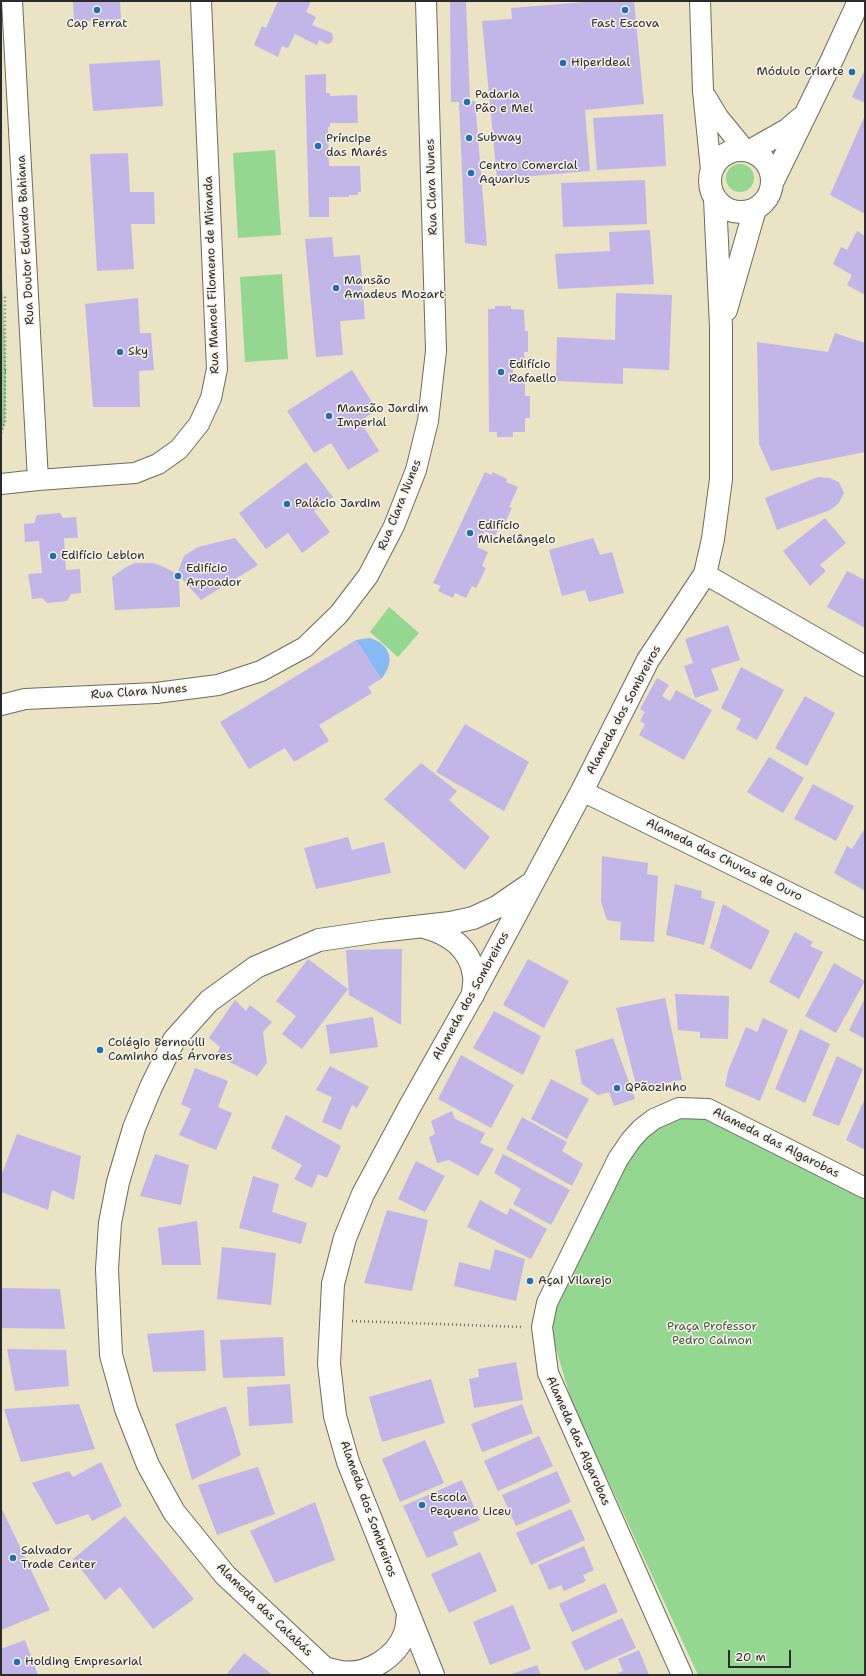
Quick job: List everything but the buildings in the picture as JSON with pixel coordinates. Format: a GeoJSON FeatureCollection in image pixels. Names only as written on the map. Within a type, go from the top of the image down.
{"type":"FeatureCollection","features":[{"type":"Feature","properties":{"kind":"street","name":"Rua Doutor Eduardo Bahiana"},"geometry":{"type":"LineString","coordinates":[[12,1],[38,480]]}},
{"type":"Feature","properties":{"kind":"street","name":"Rua Manoel Filomeno de Miranda"},"geometry":{"type":"LineString","coordinates":[[1,484],[134,473],[158,464],[179,449],[199,424],[211,398],[217,369],[201,1]]}},
{"type":"Feature","properties":{"kind":"street","name":"Rua Clara Nunes"},"geometry":{"type":"LineString","coordinates":[[1,705],[25,699],[164,692],[218,685],[261,672],[305,647],[339,614],[368,576],[394,526],[416,470],[428,421],[436,351],[426,1]]}},
{"type":"Feature","properties":{"kind":"street"},"geometry":{"type":"LineString","coordinates":[[700,1],[704,91],[711,170],[709,180],[710,190],[715,199],[723,207],[733,211],[744,212],[761,205],[770,192],[772,184],[859,1]]}},
{"type":"Feature","properties":{"kind":"street"},"geometry":{"type":"LineString","coordinates":[[704,91],[718,117],[748,151]]}},
{"type":"Feature","properties":{"kind":"street"},"geometry":{"type":"LineString","coordinates":[[748,151],[787,130],[805,114]]}},
{"type":"Feature","properties":{"kind":"street"},"geometry":{"type":"LineString","coordinates":[[711,170],[716,161],[724,154],[734,150],[748,151],[759,156],[767,164],[771,173],[772,184]]}},
{"type":"Feature","properties":{"kind":"street","name":"Alameda dos Sombreiros"},"geometry":{"type":"LineString","coordinates":[[433,1675],[348,1462],[335,1416],[329,1364],[333,1284],[346,1238],[363,1194],[472,996],[582,791],[648,660],[705,574],[713,539],[720,479],[721,327],[715,199]]}},
{"type":"Feature","properties":{"kind":"street","name":"Alameda dos Sombreiros"},"geometry":{"type":"LineString","coordinates":[[721,327],[754,209]]}},
{"type":"Feature","properties":{"kind":"street"},"geometry":{"type":"LineString","coordinates":[[705,574],[865,666]]}},
{"type":"Feature","properties":{"kind":"street","name":"Rua Clara Nunes"},"geometry":{"type":"LineString","coordinates":[[1,694],[25,699]]}},
{"type":"Feature","properties":{"kind":"street","name":"Alameda das Chuvas de Ouro"},"geometry":{"type":"LineString","coordinates":[[582,791],[865,930]]}},
{"type":"Feature","properties":{"kind":"street","name":"Alameda das Catabás"},"geometry":{"type":"LineString","coordinates":[[328,1671],[225,1575],[174,1512],[148,1465],[126,1409],[111,1356],[107,1269],[110,1223],[118,1182],[134,1128],[151,1087],[174,1040],[209,1001],[256,967],[319,940],[419,926],[450,924],[473,918],[497,907],[531,884]]}},
{"type":"Feature","properties":{"kind":"street","name":"Alameda das Catabás"},"geometry":{"type":"LineString","coordinates":[[419,926],[439,930],[456,941],[468,957],[474,976],[472,996]]}},
{"type":"Feature","properties":{"kind":"street","name":"Alameda das Algarobas"},"geometry":{"type":"LineString","coordinates":[[682,1675],[548,1373],[542,1327],[547,1303],[618,1159],[641,1129],[654,1120],[679,1108],[708,1109],[865,1188]]}},
{"type":"Feature","properties":{"kind":"street"},"geometry":{"type":"LineString","coordinates":[[328,1671],[342,1673],[362,1671],[380,1663],[395,1651],[404,1634],[408,1615]]}},
{"type":"Feature","properties":{"kind":"path"},"geometry":{"type":"LineString","coordinates":[[1,433],[5,422],[6,293]]}},
{"type":"Feature","properties":{"kind":"path"},"geometry":{"type":"LineString","coordinates":[[1,371],[6,371]]}},
{"type":"Feature","properties":{"kind":"path"},"geometry":{"type":"LineString","coordinates":[[330,1321],[542,1327]]}},
{"type":"Feature","properties":{"kind":"green space"},"geometry":{"type":"Polygon","coordinates":[[[275,150],[281,235],[238,238],[233,153],[275,150]]]}},
{"type":"Feature","properties":{"kind":"green space"},"geometry":{"type":"Polygon","coordinates":[[[740,164],[750,168],[754,178],[750,188],[740,192],[730,188],[726,178],[730,168],[740,164]]]}},
{"type":"Feature","properties":{"kind":"green space"},"geometry":{"type":"Polygon","coordinates":[[[1,251],[6,371],[5,422],[1,433],[1,251]]]}},
{"type":"Feature","properties":{"kind":"green space"},"geometry":{"type":"Polygon","coordinates":[[[282,274],[288,359],[245,362],[240,277],[282,274]]]}},
{"type":"Feature","properties":{"kind":"green space"},"geometry":{"type":"Polygon","coordinates":[[[389,607],[419,633],[398,657],[370,632],[389,607]]]}},
{"type":"Feature","properties":{"kind":"green space","name":"Praça Professor Pedro Calmon"},"geometry":{"type":"Polygon","coordinates":[[[696,1112],[865,1192],[865,1675],[698,1675],[571,1400],[548,1321],[635,1138],[661,1122],[696,1112]]]}},
{"type":"Feature","properties":{"kind":"water"},"geometry":{"type":"Polygon","coordinates":[[[370,638],[383,645],[389,655],[388,667],[381,679],[356,640],[370,638]]]}},
{"type":"Feature","properties":{"kind":"place","name":"Cap Ferrat"},"geometry":{"type":"Point","coordinates":[97,10]}},
{"type":"Feature","properties":{"kind":"place","name":"Fast Escova"},"geometry":{"type":"Point","coordinates":[625,10]}},
{"type":"Feature","properties":{"kind":"place","name":"Hiperideal"},"geometry":{"type":"Point","coordinates":[563,63]}},
{"type":"Feature","properties":{"kind":"place","name":"Módulo Criarte"},"geometry":{"type":"Point","coordinates":[852,72]}},
{"type":"Feature","properties":{"kind":"place","name":"Padaria Pão e Mel"},"geometry":{"type":"Point","coordinates":[467,102]}},
{"type":"Feature","properties":{"kind":"place","name":"Subway"},"geometry":{"type":"Point","coordinates":[469,138]}},
{"type":"Feature","properties":{"kind":"place","name":"Príncipe das Marés"},"geometry":{"type":"Point","coordinates":[318,146]}},
{"type":"Feature","properties":{"kind":"place","name":"Centro Comercial Aquarius"},"geometry":{"type":"Point","coordinates":[471,173]}},
{"type":"Feature","properties":{"kind":"place","name":"Mansão Amadeus Mozart"},"geometry":{"type":"Point","coordinates":[336,288]}},
{"type":"Feature","properties":{"kind":"place","name":"Sky"},"geometry":{"type":"Point","coordinates":[120,352]}},
{"type":"Feature","properties":{"kind":"place","name":"Edifício Rafaello"},"geometry":{"type":"Point","coordinates":[501,372]}},
{"type":"Feature","properties":{"kind":"place","name":"Mansão Jardim Imperial"},"geometry":{"type":"Point","coordinates":[329,416]}},
{"type":"Feature","properties":{"kind":"place","name":"Palácio Jardim"},"geometry":{"type":"Point","coordinates":[287,504]}},
{"type":"Feature","properties":{"kind":"place","name":"Edifício Michelângelo"},"geometry":{"type":"Point","coordinates":[470,533]}},
{"type":"Feature","properties":{"kind":"place","name":"Edifício Leblon"},"geometry":{"type":"Point","coordinates":[53,556]}},
{"type":"Feature","properties":{"kind":"place","name":"Edifício Arpoador"},"geometry":{"type":"Point","coordinates":[178,576]}},
{"type":"Feature","properties":{"kind":"place","name":"Colégio Bernoulli Caminho das Árvores"},"geometry":{"type":"Point","coordinates":[100,1050]}},
{"type":"Feature","properties":{"kind":"place","name":"QPãozinho"},"geometry":{"type":"Point","coordinates":[617,1088]}},
{"type":"Feature","properties":{"kind":"place","name":"Açai Vilarejo"},"geometry":{"type":"Point","coordinates":[530,1281]}},
{"type":"Feature","properties":{"kind":"place","name":"Escola Pequeno Liceu"},"geometry":{"type":"Point","coordinates":[422,1505]}},
{"type":"Feature","properties":{"kind":"place","name":"Salvador Trade Center"},"geometry":{"type":"Point","coordinates":[13,1558]}},
{"type":"Feature","properties":{"kind":"place","name":"Holding Empresarial"},"geometry":{"type":"Point","coordinates":[17,1662]}}]}
